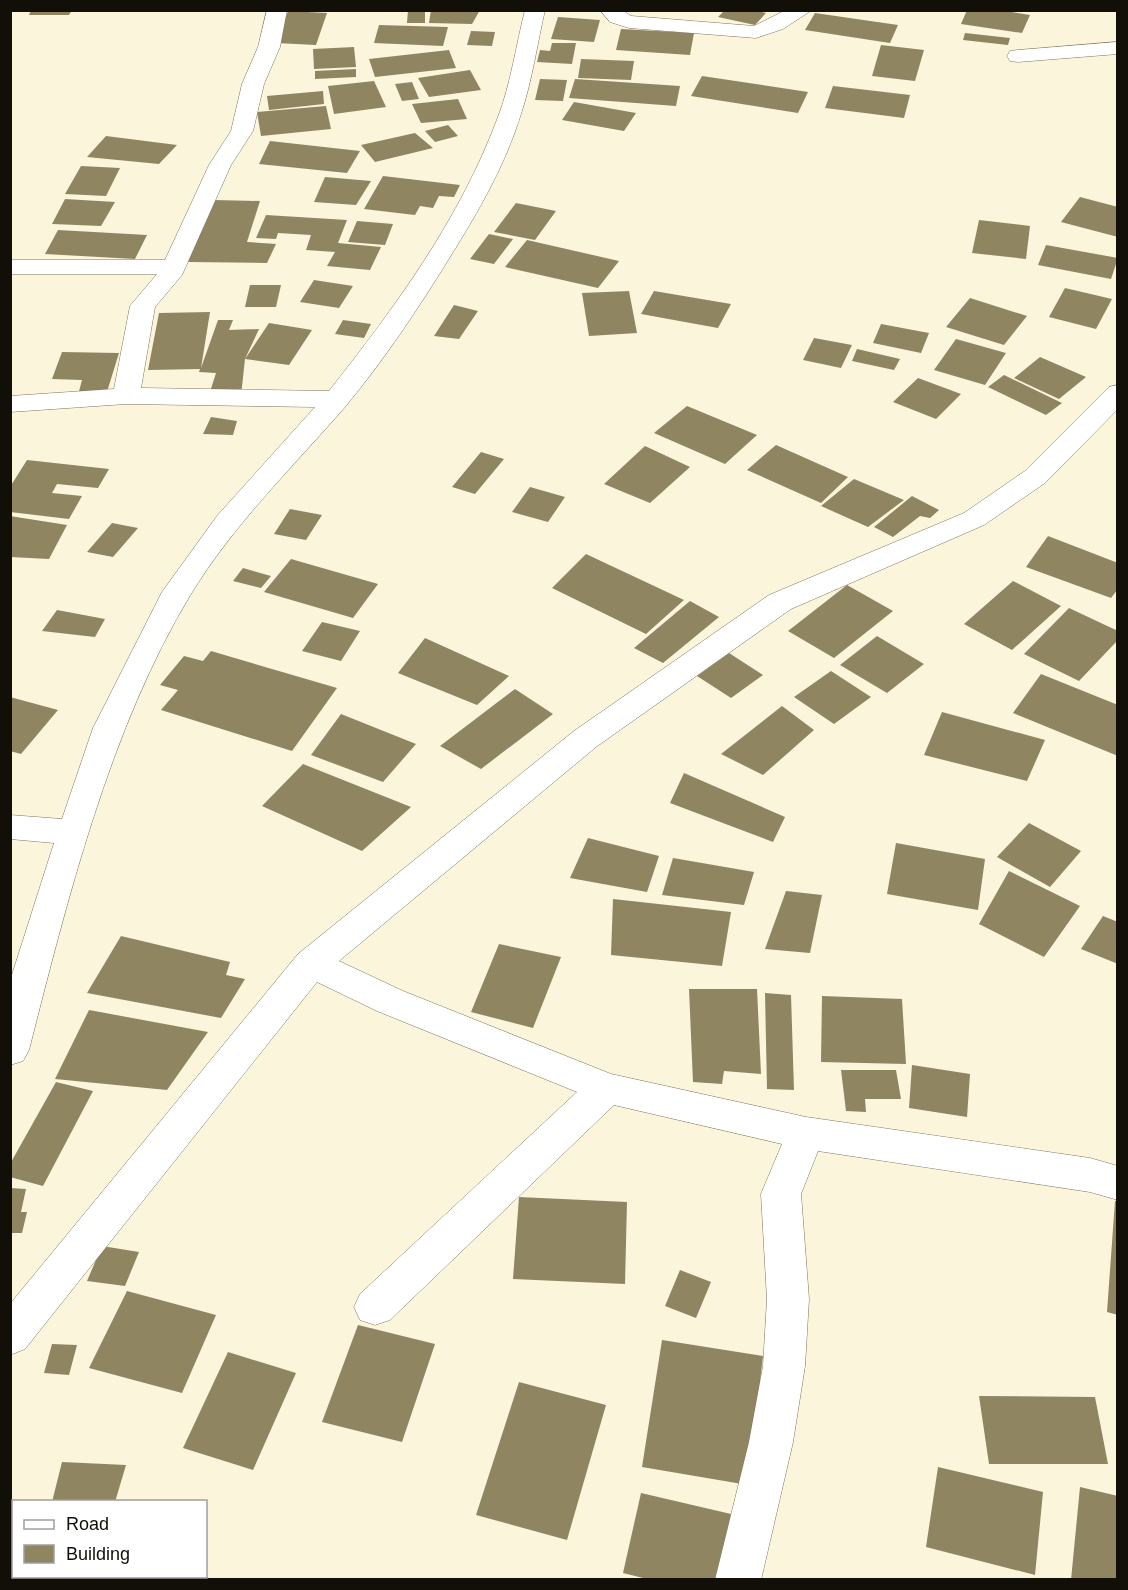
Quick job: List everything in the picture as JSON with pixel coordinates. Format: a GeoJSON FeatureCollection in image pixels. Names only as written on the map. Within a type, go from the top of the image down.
{"type":"FeatureCollection","features":[{"type":"Feature","properties":{"kind":"street"},"geometry":{"type":"LineString","coordinates":[[126,396],[143,306],[170,274],[220,165],[242,131],[254,84],[269,47],[277,10]]}},
{"type":"Feature","properties":{"kind":"street"},"geometry":{"type":"LineString","coordinates":[[10,1050],[43,927],[109,728],[177,592],[227,522],[336,399],[404,312],[476,196],[510,115],[535,10]]}},
{"type":"Feature","properties":{"kind":"street"},"geometry":{"type":"LineString","coordinates":[[610,10],[617,18],[629,22],[756,32],[776,26],[802,10]]}},
{"type":"Feature","properties":{"kind":"street"},"geometry":{"type":"LineString","coordinates":[[1018,56],[1118,48]]}},
{"type":"Feature","properties":{"kind":"street"},"geometry":{"type":"LineString","coordinates":[[10,267],[173,267]]}},
{"type":"Feature","properties":{"kind":"street"},"geometry":{"type":"LineString","coordinates":[[10,1336],[311,964],[585,739],[780,602],[974,519],[1035,477],[1118,393]]}},
{"type":"Feature","properties":{"kind":"street"},"geometry":{"type":"LineString","coordinates":[[10,404],[126,396],[336,399]]}},
{"type":"Feature","properties":{"kind":"street"},"geometry":{"type":"LineString","coordinates":[[10,827],[74,832]]}},
{"type":"Feature","properties":{"kind":"street"},"geometry":{"type":"LineString","coordinates":[[311,964],[390,1001],[608,1088],[806,1133],[1090,1175],[1118,1183]]}},
{"type":"Feature","properties":{"kind":"street"},"geometry":{"type":"LineString","coordinates":[[375,1307],[608,1088]]}},
{"type":"Feature","properties":{"kind":"street"},"geometry":{"type":"LineString","coordinates":[[738,1580],[771,1442],[784,1366],[788,1299],[781,1194],[806,1133]]}},
{"type":"Feature","properties":{"kind":"building"},"geometry":{"type":"Polygon","coordinates":[[[31,10],[72,10],[69,15],[29,15],[31,10]]]}},
{"type":"Feature","properties":{"kind":"building"},"geometry":{"type":"Polygon","coordinates":[[[408,10],[425,10],[425,23],[407,23],[408,10]]]}},
{"type":"Feature","properties":{"kind":"building"},"geometry":{"type":"Polygon","coordinates":[[[431,10],[480,10],[472,24],[429,23],[431,10]]]}},
{"type":"Feature","properties":{"kind":"building"},"geometry":{"type":"Polygon","coordinates":[[[725,10],[755,10],[766,13],[755,25],[718,17],[725,10]]]}},
{"type":"Feature","properties":{"kind":"building"},"geometry":{"type":"Polygon","coordinates":[[[967,10],[999,10],[1030,15],[1022,33],[961,24],[967,10]]]}},
{"type":"Feature","properties":{"kind":"building"},"geometry":{"type":"Polygon","coordinates":[[[288,11],[327,13],[316,45],[276,43],[288,11]]]}},
{"type":"Feature","properties":{"kind":"building"},"geometry":{"type":"Polygon","coordinates":[[[815,13],[898,25],[890,43],[805,30],[815,13]]]}},
{"type":"Feature","properties":{"kind":"building"},"geometry":{"type":"Polygon","coordinates":[[[558,17],[600,20],[594,42],[551,39],[558,17]]]}},
{"type":"Feature","properties":{"kind":"building"},"geometry":{"type":"Polygon","coordinates":[[[379,25],[448,27],[443,46],[374,43],[379,25]]]}},
{"type":"Feature","properties":{"kind":"building"},"geometry":{"type":"Polygon","coordinates":[[[621,29],[694,33],[690,55],[616,50],[621,29]]]}},
{"type":"Feature","properties":{"kind":"building"},"geometry":{"type":"Polygon","coordinates":[[[471,31],[495,32],[492,46],[467,45],[471,31]]]}},
{"type":"Feature","properties":{"kind":"building"},"geometry":{"type":"Polygon","coordinates":[[[965,33],[1010,38],[1008,45],[963,40],[965,33]]]}},
{"type":"Feature","properties":{"kind":"building"},"geometry":{"type":"Polygon","coordinates":[[[552,43],[576,43],[572,64],[537,62],[540,50],[550,51],[552,43]]]}},
{"type":"Feature","properties":{"kind":"building"},"geometry":{"type":"Polygon","coordinates":[[[881,45],[924,50],[915,81],[872,76],[881,45]]]}},
{"type":"Feature","properties":{"kind":"building"},"geometry":{"type":"Polygon","coordinates":[[[354,47],[356,67],[314,69],[313,49],[354,47]]]}},
{"type":"Feature","properties":{"kind":"building"},"geometry":{"type":"Polygon","coordinates":[[[449,50],[456,68],[375,77],[369,59],[449,50]]]}},
{"type":"Feature","properties":{"kind":"building"},"geometry":{"type":"Polygon","coordinates":[[[581,59],[634,61],[631,80],[578,78],[581,59]]]}},
{"type":"Feature","properties":{"kind":"building"},"geometry":{"type":"Polygon","coordinates":[[[356,69],[356,77],[315,79],[315,71],[356,69]]]}},
{"type":"Feature","properties":{"kind":"building"},"geometry":{"type":"Polygon","coordinates":[[[470,70],[481,90],[429,97],[418,78],[470,70]]]}},
{"type":"Feature","properties":{"kind":"building"},"geometry":{"type":"Polygon","coordinates":[[[702,76],[808,92],[798,113],[691,96],[702,76]]]}},
{"type":"Feature","properties":{"kind":"building"},"geometry":{"type":"Polygon","coordinates":[[[540,79],[567,80],[563,101],[535,100],[540,79]]]}},
{"type":"Feature","properties":{"kind":"building"},"geometry":{"type":"Polygon","coordinates":[[[575,79],[680,86],[676,106],[569,98],[575,79]]]}},
{"type":"Feature","properties":{"kind":"building"},"geometry":{"type":"Polygon","coordinates":[[[374,81],[386,107],[334,114],[328,86],[374,81]]]}},
{"type":"Feature","properties":{"kind":"building"},"geometry":{"type":"Polygon","coordinates":[[[412,82],[419,99],[402,101],[395,84],[412,82]]]}},
{"type":"Feature","properties":{"kind":"building"},"geometry":{"type":"Polygon","coordinates":[[[833,86],[910,95],[904,118],[825,108],[833,86]]]}},
{"type":"Feature","properties":{"kind":"building"},"geometry":{"type":"Polygon","coordinates":[[[323,91],[324,104],[269,110],[267,96],[323,91]]]}},
{"type":"Feature","properties":{"kind":"building"},"geometry":{"type":"Polygon","coordinates":[[[458,99],[467,119],[421,123],[412,104],[458,99]]]}},
{"type":"Feature","properties":{"kind":"building"},"geometry":{"type":"Polygon","coordinates":[[[574,102],[636,113],[624,131],[562,120],[574,102]]]}},
{"type":"Feature","properties":{"kind":"building"},"geometry":{"type":"Polygon","coordinates":[[[326,106],[331,129],[261,136],[257,112],[326,106]]]}},
{"type":"Feature","properties":{"kind":"building"},"geometry":{"type":"Polygon","coordinates":[[[448,125],[458,136],[435,142],[425,131],[448,125]]]}},
{"type":"Feature","properties":{"kind":"building"},"geometry":{"type":"Polygon","coordinates":[[[415,133],[433,148],[375,162],[361,145],[415,133]]]}},
{"type":"Feature","properties":{"kind":"building"},"geometry":{"type":"Polygon","coordinates":[[[106,136],[177,145],[159,164],[87,157],[106,136]]]}},
{"type":"Feature","properties":{"kind":"building"},"geometry":{"type":"Polygon","coordinates":[[[270,141],[360,151],[347,173],[259,164],[270,141]]]}},
{"type":"Feature","properties":{"kind":"building"},"geometry":{"type":"Polygon","coordinates":[[[81,166],[120,168],[106,196],[65,194],[81,166]]]}},
{"type":"Feature","properties":{"kind":"building"},"geometry":{"type":"Polygon","coordinates":[[[383,176],[460,185],[454,197],[439,196],[433,208],[420,206],[415,215],[364,209],[383,176]]]}},
{"type":"Feature","properties":{"kind":"building"},"geometry":{"type":"Polygon","coordinates":[[[325,177],[371,181],[356,205],[314,202],[325,177]]]}},
{"type":"Feature","properties":{"kind":"building"},"geometry":{"type":"Polygon","coordinates":[[[1080,197],[1118,207],[1118,237],[1061,222],[1080,197]]]}},
{"type":"Feature","properties":{"kind":"building"},"geometry":{"type":"Polygon","coordinates":[[[65,199],[115,202],[101,226],[52,224],[65,199]]]}},
{"type":"Feature","properties":{"kind":"building"},"geometry":{"type":"Polygon","coordinates":[[[214,200],[260,201],[247,242],[276,244],[267,263],[188,262],[194,239],[214,200]]]}},
{"type":"Feature","properties":{"kind":"building"},"geometry":{"type":"Polygon","coordinates":[[[516,203],[556,211],[535,240],[494,232],[516,203]]]}},
{"type":"Feature","properties":{"kind":"building"},"geometry":{"type":"Polygon","coordinates":[[[266,215],[347,220],[338,243],[381,247],[370,270],[327,266],[335,252],[306,250],[311,235],[278,233],[276,239],[256,238],[266,215]]]}},
{"type":"Feature","properties":{"kind":"building"},"geometry":{"type":"Polygon","coordinates":[[[979,220],[1030,226],[1026,259],[972,253],[979,220]]]}},
{"type":"Feature","properties":{"kind":"building"},"geometry":{"type":"Polygon","coordinates":[[[357,221],[393,224],[385,245],[348,242],[357,221]]]}},
{"type":"Feature","properties":{"kind":"building"},"geometry":{"type":"Polygon","coordinates":[[[58,230],[147,235],[135,259],[45,254],[58,230]]]}},
{"type":"Feature","properties":{"kind":"building"},"geometry":{"type":"Polygon","coordinates":[[[489,234],[513,239],[494,264],[470,259],[489,234]]]}},
{"type":"Feature","properties":{"kind":"building"},"geometry":{"type":"Polygon","coordinates":[[[527,240],[619,261],[598,288],[505,267],[527,240]]]}},
{"type":"Feature","properties":{"kind":"building"},"geometry":{"type":"Polygon","coordinates":[[[1046,245],[1118,258],[1111,279],[1038,265],[1046,245]]]}},
{"type":"Feature","properties":{"kind":"building"},"geometry":{"type":"Polygon","coordinates":[[[314,280],[353,286],[339,308],[300,302],[314,280]]]}},
{"type":"Feature","properties":{"kind":"building"},"geometry":{"type":"Polygon","coordinates":[[[250,285],[281,285],[276,307],[245,307],[250,285]]]}},
{"type":"Feature","properties":{"kind":"building"},"geometry":{"type":"Polygon","coordinates":[[[1065,288],[1112,299],[1096,329],[1049,317],[1065,288]]]}},
{"type":"Feature","properties":{"kind":"building"},"geometry":{"type":"Polygon","coordinates":[[[629,291],[637,333],[589,336],[582,293],[629,291]]]}},
{"type":"Feature","properties":{"kind":"building"},"geometry":{"type":"Polygon","coordinates":[[[654,291],[731,304],[718,328],[641,314],[654,291]]]}},
{"type":"Feature","properties":{"kind":"building"},"geometry":{"type":"Polygon","coordinates":[[[970,298],[1027,316],[1004,345],[946,327],[970,298]]]}},
{"type":"Feature","properties":{"kind":"building"},"geometry":{"type":"Polygon","coordinates":[[[454,305],[478,311],[459,339],[434,336],[454,305]]]}},
{"type":"Feature","properties":{"kind":"building"},"geometry":{"type":"Polygon","coordinates":[[[210,312],[201,368],[218,320],[233,320],[229,330],[259,329],[245,359],[241,396],[209,395],[216,373],[199,372],[200,369],[148,370],[159,313],[210,312]]]}},
{"type":"Feature","properties":{"kind":"building"},"geometry":{"type":"Polygon","coordinates":[[[343,320],[371,324],[364,338],[335,334],[343,320]]]}},
{"type":"Feature","properties":{"kind":"building"},"geometry":{"type":"Polygon","coordinates":[[[269,323],[312,330],[289,365],[245,359],[269,323]]]}},
{"type":"Feature","properties":{"kind":"building"},"geometry":{"type":"Polygon","coordinates":[[[881,324],[929,333],[921,353],[873,343],[881,324]]]}},
{"type":"Feature","properties":{"kind":"building"},"geometry":{"type":"Polygon","coordinates":[[[814,338],[852,345],[841,368],[803,360],[814,338]]]}},
{"type":"Feature","properties":{"kind":"building"},"geometry":{"type":"Polygon","coordinates":[[[956,339],[1006,353],[985,385],[934,370],[956,339]]]}},
{"type":"Feature","properties":{"kind":"building"},"geometry":{"type":"Polygon","coordinates":[[[857,349],[900,359],[894,370],[852,361],[857,349]]]}},
{"type":"Feature","properties":{"kind":"building"},"geometry":{"type":"Polygon","coordinates":[[[62,352],[119,353],[106,395],[78,395],[82,380],[52,379],[62,352]]]}},
{"type":"Feature","properties":{"kind":"building"},"geometry":{"type":"Polygon","coordinates":[[[1040,357],[1086,377],[1059,399],[1014,378],[1040,357]]]}},
{"type":"Feature","properties":{"kind":"building"},"geometry":{"type":"Polygon","coordinates":[[[1004,375],[1062,403],[1046,415],[988,387],[1004,375]]]}},
{"type":"Feature","properties":{"kind":"building"},"geometry":{"type":"Polygon","coordinates":[[[918,378],[961,394],[936,419],[893,402],[918,378]]]}},
{"type":"Feature","properties":{"kind":"building"},"geometry":{"type":"Polygon","coordinates":[[[687,406],[757,435],[725,464],[654,433],[687,406]]]}},
{"type":"Feature","properties":{"kind":"building"},"geometry":{"type":"Polygon","coordinates":[[[211,417],[237,421],[233,435],[203,434],[211,417]]]}},
{"type":"Feature","properties":{"kind":"building"},"geometry":{"type":"Polygon","coordinates":[[[776,445],[848,477],[821,503],[747,470],[776,445]]]}},
{"type":"Feature","properties":{"kind":"building"},"geometry":{"type":"Polygon","coordinates":[[[645,446],[690,467],[650,503],[604,484],[645,446]]]}},
{"type":"Feature","properties":{"kind":"building"},"geometry":{"type":"Polygon","coordinates":[[[481,452],[504,459],[475,494],[452,487],[481,452]]]}},
{"type":"Feature","properties":{"kind":"building"},"geometry":{"type":"Polygon","coordinates":[[[27,460],[109,469],[98,488],[57,484],[52,493],[82,496],[69,519],[10,512],[10,487],[27,460]]]}},
{"type":"Feature","properties":{"kind":"building"},"geometry":{"type":"Polygon","coordinates":[[[854,479],[904,500],[868,527],[821,506],[854,479]]]}},
{"type":"Feature","properties":{"kind":"building"},"geometry":{"type":"Polygon","coordinates":[[[530,487],[565,497],[548,522],[512,512],[530,487]]]}},
{"type":"Feature","properties":{"kind":"building"},"geometry":{"type":"Polygon","coordinates":[[[912,496],[939,510],[930,518],[920,516],[893,537],[874,527],[912,496]]]}},
{"type":"Feature","properties":{"kind":"building"},"geometry":{"type":"Polygon","coordinates":[[[290,509],[322,515],[306,540],[274,534],[290,509]]]}},
{"type":"Feature","properties":{"kind":"building"},"geometry":{"type":"Polygon","coordinates":[[[10,516],[67,525],[49,559],[10,557],[10,516]]]}},
{"type":"Feature","properties":{"kind":"building"},"geometry":{"type":"Polygon","coordinates":[[[112,523],[138,528],[113,557],[87,552],[112,523]]]}},
{"type":"Feature","properties":{"kind":"building"},"geometry":{"type":"Polygon","coordinates":[[[1048,536],[1118,563],[1118,589],[1111,598],[1026,567],[1048,536]]]}},
{"type":"Feature","properties":{"kind":"building"},"geometry":{"type":"Polygon","coordinates":[[[586,554],[684,600],[646,634],[552,588],[586,554]]]}},
{"type":"Feature","properties":{"kind":"building"},"geometry":{"type":"Polygon","coordinates":[[[291,559],[378,584],[353,618],[264,592],[291,559]]]}},
{"type":"Feature","properties":{"kind":"building"},"geometry":{"type":"Polygon","coordinates":[[[243,568],[271,576],[261,588],[233,581],[243,568]]]}},
{"type":"Feature","properties":{"kind":"building"},"geometry":{"type":"Polygon","coordinates":[[[1013,581],[1061,606],[1012,650],[964,624],[1013,581]]]}},
{"type":"Feature","properties":{"kind":"building"},"geometry":{"type":"Polygon","coordinates":[[[847,585],[893,611],[834,658],[788,631],[847,585]]]}},
{"type":"Feature","properties":{"kind":"building"},"geometry":{"type":"Polygon","coordinates":[[[690,601],[719,617],[663,663],[634,648],[690,601]]]}},
{"type":"Feature","properties":{"kind":"building"},"geometry":{"type":"Polygon","coordinates":[[[1069,608],[1118,631],[1118,640],[1079,681],[1024,654],[1069,608]]]}},
{"type":"Feature","properties":{"kind":"building"},"geometry":{"type":"Polygon","coordinates":[[[57,610],[105,619],[95,637],[42,631],[57,610]]]}},
{"type":"Feature","properties":{"kind":"building"},"geometry":{"type":"Polygon","coordinates":[[[322,622],[360,631],[341,661],[302,651],[322,622]]]}},
{"type":"Feature","properties":{"kind":"building"},"geometry":{"type":"Polygon","coordinates":[[[877,636],[924,664],[887,693],[840,665],[877,636]]]}},
{"type":"Feature","properties":{"kind":"building"},"geometry":{"type":"Polygon","coordinates":[[[425,638],[509,676],[477,705],[398,673],[425,638]]]}},
{"type":"Feature","properties":{"kind":"building"},"geometry":{"type":"Polygon","coordinates":[[[211,651],[337,688],[292,751],[161,710],[178,690],[160,685],[184,656],[203,661],[211,651]]]}},
{"type":"Feature","properties":{"kind":"building"},"geometry":{"type":"Polygon","coordinates":[[[729,653],[763,675],[731,698],[697,676],[729,653]]]}},
{"type":"Feature","properties":{"kind":"building"},"geometry":{"type":"Polygon","coordinates":[[[831,671],[871,697],[834,724],[794,697],[831,671]]]}},
{"type":"Feature","properties":{"kind":"building"},"geometry":{"type":"Polygon","coordinates":[[[1041,674],[1118,705],[1118,756],[1013,713],[1041,674]]]}},
{"type":"Feature","properties":{"kind":"building"},"geometry":{"type":"Polygon","coordinates":[[[515,689],[553,714],[481,769],[440,746],[515,689]]]}},
{"type":"Feature","properties":{"kind":"building"},"geometry":{"type":"Polygon","coordinates":[[[10,697],[58,710],[21,754],[10,751],[10,697]]]}},
{"type":"Feature","properties":{"kind":"building"},"geometry":{"type":"Polygon","coordinates":[[[782,706],[814,730],[763,775],[721,754],[782,706]]]}},
{"type":"Feature","properties":{"kind":"building"},"geometry":{"type":"Polygon","coordinates":[[[942,712],[1045,740],[1027,781],[924,755],[942,712]]]}},
{"type":"Feature","properties":{"kind":"building"},"geometry":{"type":"Polygon","coordinates":[[[341,714],[416,744],[383,782],[311,755],[341,714]]]}},
{"type":"Feature","properties":{"kind":"building"},"geometry":{"type":"Polygon","coordinates":[[[303,764],[411,807],[362,851],[262,806],[303,764]]]}},
{"type":"Feature","properties":{"kind":"building"},"geometry":{"type":"Polygon","coordinates":[[[684,773],[785,817],[773,842],[670,803],[684,773]]]}},
{"type":"Feature","properties":{"kind":"building"},"geometry":{"type":"Polygon","coordinates":[[[1029,823],[1081,851],[1050,887],[997,857],[1029,823]]]}},
{"type":"Feature","properties":{"kind":"building"},"geometry":{"type":"Polygon","coordinates":[[[588,838],[659,856],[647,892],[570,878],[588,838]]]}},
{"type":"Feature","properties":{"kind":"building"},"geometry":{"type":"Polygon","coordinates":[[[896,843],[985,859],[978,910],[887,894],[896,843]]]}},
{"type":"Feature","properties":{"kind":"building"},"geometry":{"type":"Polygon","coordinates":[[[673,858],[754,872],[744,905],[662,895],[673,858]]]}},
{"type":"Feature","properties":{"kind":"building"},"geometry":{"type":"Polygon","coordinates":[[[1009,871],[1080,906],[1044,957],[979,924],[1009,871]]]}},
{"type":"Feature","properties":{"kind":"building"},"geometry":{"type":"Polygon","coordinates":[[[786,891],[822,895],[810,953],[765,949],[786,891]]]}},
{"type":"Feature","properties":{"kind":"building"},"geometry":{"type":"Polygon","coordinates":[[[613,899],[731,912],[722,966],[611,955],[613,899]]]}},
{"type":"Feature","properties":{"kind":"building"},"geometry":{"type":"Polygon","coordinates":[[[1103,916],[1118,922],[1118,964],[1081,949],[1103,916]]]}},
{"type":"Feature","properties":{"kind":"building"},"geometry":{"type":"Polygon","coordinates":[[[121,936],[230,962],[226,975],[245,979],[221,1018],[87,993],[121,936]]]}},
{"type":"Feature","properties":{"kind":"building"},"geometry":{"type":"Polygon","coordinates":[[[499,944],[561,957],[533,1028],[471,1012],[499,944]]]}},
{"type":"Feature","properties":{"kind":"building"},"geometry":{"type":"Polygon","coordinates":[[[689,989],[757,989],[761,1074],[724,1071],[722,1084],[693,1082],[689,989]]]}},
{"type":"Feature","properties":{"kind":"building"},"geometry":{"type":"Polygon","coordinates":[[[765,993],[791,995],[794,1090],[767,1089],[765,993]]]}},
{"type":"Feature","properties":{"kind":"building"},"geometry":{"type":"Polygon","coordinates":[[[822,996],[902,999],[906,1064],[821,1062],[822,996]]]}},
{"type":"Feature","properties":{"kind":"building"},"geometry":{"type":"Polygon","coordinates":[[[89,1010],[208,1032],[167,1090],[55,1079],[89,1010]]]}},
{"type":"Feature","properties":{"kind":"building"},"geometry":{"type":"Polygon","coordinates":[[[912,1065],[970,1074],[967,1117],[909,1108],[912,1065]]]}},
{"type":"Feature","properties":{"kind":"building"},"geometry":{"type":"Polygon","coordinates":[[[841,1070],[896,1070],[901,1099],[865,1099],[866,1112],[846,1111],[841,1070]]]}},
{"type":"Feature","properties":{"kind":"building"},"geometry":{"type":"Polygon","coordinates":[[[56,1082],[93,1091],[43,1186],[10,1177],[10,1164],[56,1082]]]}},
{"type":"Feature","properties":{"kind":"building"},"geometry":{"type":"Polygon","coordinates":[[[10,1188],[26,1189],[21,1212],[27,1212],[22,1233],[10,1233],[10,1188]]]}},
{"type":"Feature","properties":{"kind":"building"},"geometry":{"type":"Polygon","coordinates":[[[519,1197],[627,1202],[625,1284],[513,1279],[519,1197]]]}},
{"type":"Feature","properties":{"kind":"building"},"geometry":{"type":"Polygon","coordinates":[[[1115,1201],[1118,1201],[1118,1315],[1107,1312],[1115,1201]]]}},
{"type":"Feature","properties":{"kind":"building"},"geometry":{"type":"Polygon","coordinates":[[[102,1246],[139,1252],[125,1286],[87,1281],[102,1246]]]}},
{"type":"Feature","properties":{"kind":"building"},"geometry":{"type":"Polygon","coordinates":[[[680,1270],[711,1282],[696,1318],[665,1306],[680,1270]]]}},
{"type":"Feature","properties":{"kind":"building"},"geometry":{"type":"Polygon","coordinates":[[[127,1291],[216,1315],[182,1393],[89,1368],[127,1291]]]}},
{"type":"Feature","properties":{"kind":"building"},"geometry":{"type":"Polygon","coordinates":[[[358,1325],[435,1344],[402,1442],[322,1422],[358,1325]]]}},
{"type":"Feature","properties":{"kind":"building"},"geometry":{"type":"Polygon","coordinates":[[[662,1340],[763,1356],[748,1485],[642,1467],[662,1340]]]}},
{"type":"Feature","properties":{"kind":"building"},"geometry":{"type":"Polygon","coordinates":[[[52,1344],[77,1345],[69,1375],[44,1373],[52,1344]]]}},
{"type":"Feature","properties":{"kind":"building"},"geometry":{"type":"Polygon","coordinates":[[[228,1352],[296,1373],[253,1470],[183,1448],[228,1352]]]}},
{"type":"Feature","properties":{"kind":"building"},"geometry":{"type":"Polygon","coordinates":[[[519,1382],[606,1405],[567,1540],[476,1515],[519,1382]]]}},
{"type":"Feature","properties":{"kind":"building"},"geometry":{"type":"Polygon","coordinates":[[[979,1396],[1095,1397],[1108,1464],[989,1464],[979,1396]]]}},
{"type":"Feature","properties":{"kind":"building"},"geometry":{"type":"Polygon","coordinates":[[[62,1462],[126,1465],[116,1500],[52,1500],[62,1462]]]}},
{"type":"Feature","properties":{"kind":"building"},"geometry":{"type":"Polygon","coordinates":[[[938,1467],[1043,1492],[1035,1575],[926,1547],[938,1467]]]}},
{"type":"Feature","properties":{"kind":"building"},"geometry":{"type":"Polygon","coordinates":[[[1080,1487],[1118,1496],[1118,1580],[1071,1580],[1080,1487]]]}},
{"type":"Feature","properties":{"kind":"building"},"geometry":{"type":"Polygon","coordinates":[[[641,1493],[731,1514],[718,1580],[651,1580],[623,1573],[641,1493]]]}}]}
